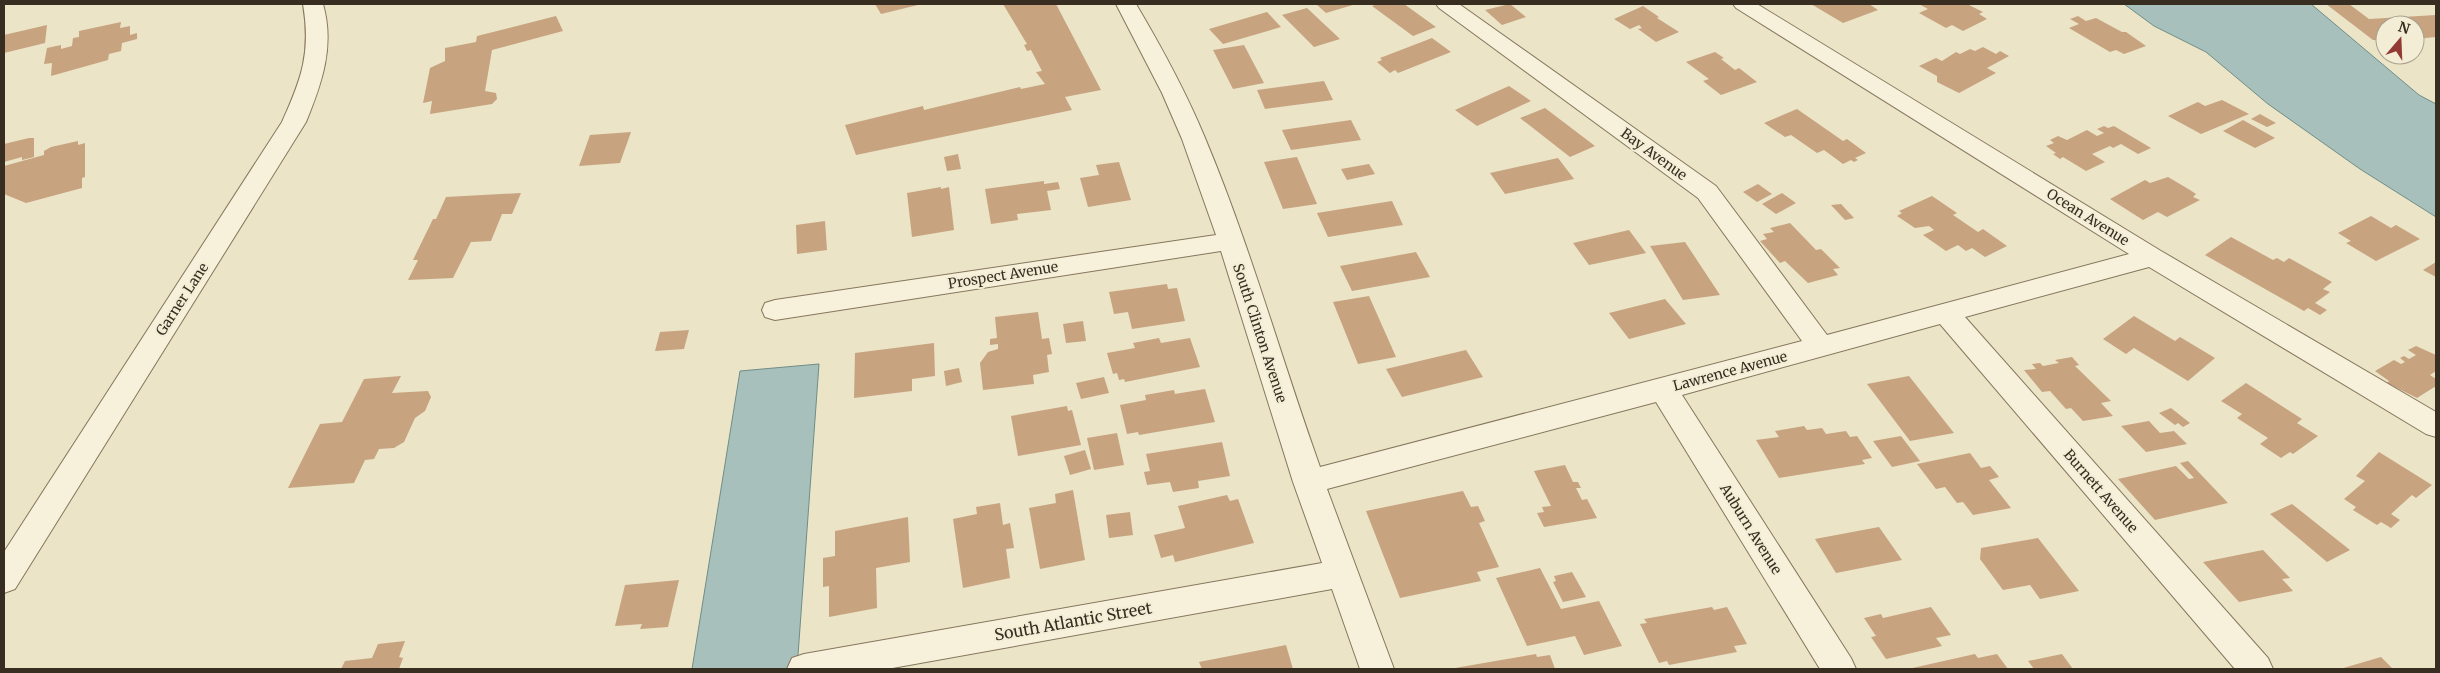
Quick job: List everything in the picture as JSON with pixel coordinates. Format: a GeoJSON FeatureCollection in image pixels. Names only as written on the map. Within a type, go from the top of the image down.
{"type":"FeatureCollection","features":[{"type":"Feature","properties":{"kind":"street","name":"Garner Lane"},"geometry":{"type":"LineString","coordinates":[[4,579],[294,122],[310,89],[318,50],[313,4]]}},
{"type":"Feature","properties":{"kind":"street","name":"South Clinton Avenue"},"geometry":{"type":"LineString","coordinates":[[1126,4],[1143,31],[1185,117],[1230,241],[1308,482],[1377,669]]}},
{"type":"Feature","properties":{"kind":"street","name":"Bay Avenue"},"geometry":{"type":"LineString","coordinates":[[1446,4],[1707,192],[1821,346]]}},
{"type":"Feature","properties":{"kind":"street","name":"Ocean Avenue"},"geometry":{"type":"LineString","coordinates":[[1743,4],[2152,257],[2436,426]]}},
{"type":"Feature","properties":{"kind":"street","name":"Prospect Avenue"},"geometry":{"type":"LineString","coordinates":[[775,310],[1230,241]]}},
{"type":"Feature","properties":{"kind":"street","name":"Lawrence Avenue"},"geometry":{"type":"LineString","coordinates":[[1308,482],[1663,389],[2152,257]]}},
{"type":"Feature","properties":{"kind":"street","name":"Burnett Avenue"},"geometry":{"type":"LineString","coordinates":[[1946,313],[2256,669]]}},
{"type":"Feature","properties":{"kind":"street","name":"Auburn Avenue"},"geometry":{"type":"LineString","coordinates":[[1663,389],[1839,669]]}},
{"type":"Feature","properties":{"kind":"street","name":"South Atlantic Street"},"geometry":{"type":"LineString","coordinates":[[804,669],[1342,573]]}},
{"type":"Feature","properties":{"kind":"water"},"geometry":{"type":"Polygon","coordinates":[[[2124,4],[2311,4],[2375,58],[2375,65],[2383,65],[2419,95],[2436,104],[2436,217],[2360,169],[2268,104],[2206,52],[2154,26],[2124,4]]]}},
{"type":"Feature","properties":{"kind":"water"},"geometry":{"type":"Polygon","coordinates":[[[819,364],[797,669],[692,669],[740,371],[819,364]]]}},
{"type":"Feature","properties":{"kind":"building"},"geometry":{"type":"Polygon","coordinates":[[[875,4],[922,4],[881,14],[875,4]]]}},
{"type":"Feature","properties":{"kind":"building"},"geometry":{"type":"Polygon","coordinates":[[[1003,4],[1056,4],[1101,90],[1065,97],[1072,110],[856,155],[845,125],[923,106],[924,110],[1020,87],[1021,89],[1045,84],[1036,72],[1042,71],[1031,50],[1027,51],[1024,45],[1027,44],[1003,4]]]}},
{"type":"Feature","properties":{"kind":"building"},"geometry":{"type":"Polygon","coordinates":[[[1316,4],[1356,4],[1326,13],[1316,4]]]}},
{"type":"Feature","properties":{"kind":"building"},"geometry":{"type":"Polygon","coordinates":[[[1378,4],[1404,4],[1436,27],[1413,36],[1372,6],[1378,4]]]}},
{"type":"Feature","properties":{"kind":"building"},"geometry":{"type":"Polygon","coordinates":[[[1510,4],[1526,17],[1502,25],[1485,10],[1510,4]]]}},
{"type":"Feature","properties":{"kind":"building"},"geometry":{"type":"Polygon","coordinates":[[[1811,4],[1869,4],[1878,10],[1843,23],[1811,4]]]}},
{"type":"Feature","properties":{"kind":"building"},"geometry":{"type":"Polygon","coordinates":[[[1919,4],[1967,4],[1983,12],[1979,14],[1987,19],[1963,31],[1952,25],[1946,28],[1919,13],[1928,9],[1919,4]]]}},
{"type":"Feature","properties":{"kind":"building"},"geometry":{"type":"Polygon","coordinates":[[[2326,4],[2349,4],[2369,19],[2375,19],[2375,40],[2326,4]]]}},
{"type":"Feature","properties":{"kind":"building"},"geometry":{"type":"Polygon","coordinates":[[[1643,6],[1659,17],[1657,18],[1679,32],[1656,42],[1638,29],[1642,28],[1639,25],[1630,29],[1614,19],[1643,6]]]}},
{"type":"Feature","properties":{"kind":"building"},"geometry":{"type":"Polygon","coordinates":[[[1307,8],[1340,39],[1314,47],[1282,15],[1307,8]]]}},
{"type":"Feature","properties":{"kind":"building"},"geometry":{"type":"Polygon","coordinates":[[[1267,12],[1281,27],[1223,44],[1209,29],[1267,12]]]}},
{"type":"Feature","properties":{"kind":"building"},"geometry":{"type":"Polygon","coordinates":[[[2436,15],[2436,37],[2425,38],[2425,16],[2436,15]]]}},
{"type":"Feature","properties":{"kind":"building"},"geometry":{"type":"Polygon","coordinates":[[[556,16],[563,31],[492,50],[485,91],[496,93],[497,99],[492,104],[430,114],[432,101],[423,103],[430,68],[445,61],[445,48],[476,42],[477,36],[556,16]]]}},
{"type":"Feature","properties":{"kind":"building"},"geometry":{"type":"Polygon","coordinates":[[[2078,16],[2086,21],[2096,18],[2122,32],[2126,32],[2146,46],[2124,54],[2116,50],[2110,52],[2069,28],[2079,24],[2070,19],[2078,16]]]}},
{"type":"Feature","properties":{"kind":"building"},"geometry":{"type":"Polygon","coordinates":[[[121,22],[120,28],[130,26],[130,35],[137,33],[137,39],[122,43],[121,51],[109,54],[108,60],[51,76],[52,63],[44,64],[47,48],[61,45],[61,49],[72,46],[73,38],[79,37],[79,31],[121,22]]]}},
{"type":"Feature","properties":{"kind":"building"},"geometry":{"type":"Polygon","coordinates":[[[47,25],[45,43],[4,53],[4,35],[47,25]]]}},
{"type":"Feature","properties":{"kind":"building"},"geometry":{"type":"Polygon","coordinates":[[[1432,38],[1451,52],[1398,73],[1395,70],[1390,73],[1377,62],[1382,60],[1380,58],[1432,38]]]}},
{"type":"Feature","properties":{"kind":"building"},"geometry":{"type":"Polygon","coordinates":[[[1244,45],[1264,83],[1233,89],[1213,50],[1244,45]]]}},
{"type":"Feature","properties":{"kind":"building"},"geometry":{"type":"Polygon","coordinates":[[[1983,47],[1996,54],[2000,51],[2009,56],[1987,68],[1996,73],[1959,93],[1937,82],[1937,76],[1919,66],[1936,58],[1942,61],[1956,52],[1960,54],[1970,49],[1975,51],[1983,47]]]}},
{"type":"Feature","properties":{"kind":"building"},"geometry":{"type":"Polygon","coordinates":[[[1715,52],[1724,58],[1721,59],[1735,70],[1739,68],[1757,82],[1721,95],[1703,81],[1709,79],[1686,62],[1715,52]]]}},
{"type":"Feature","properties":{"kind":"building"},"geometry":{"type":"Polygon","coordinates":[[[1324,81],[1333,100],[1265,109],[1257,90],[1324,81]]]}},
{"type":"Feature","properties":{"kind":"building"},"geometry":{"type":"Polygon","coordinates":[[[1509,86],[1531,101],[1477,126],[1455,110],[1509,86]]]}},
{"type":"Feature","properties":{"kind":"building"},"geometry":{"type":"Polygon","coordinates":[[[2222,100],[2249,114],[2201,134],[2168,116],[2198,102],[2205,106],[2222,100]]]}},
{"type":"Feature","properties":{"kind":"building"},"geometry":{"type":"Polygon","coordinates":[[[1545,108],[1595,146],[1570,157],[1520,118],[1545,108]]]}},
{"type":"Feature","properties":{"kind":"building"},"geometry":{"type":"Polygon","coordinates":[[[1797,109],[1843,141],[1847,139],[1866,153],[1855,158],[1858,160],[1854,162],[1851,160],[1843,164],[1824,150],[1817,153],[1791,135],[1785,137],[1764,123],[1797,109]]]}},
{"type":"Feature","properties":{"kind":"building"},"geometry":{"type":"Polygon","coordinates":[[[2260,114],[2276,123],[2267,127],[2251,119],[2260,114]]]}},
{"type":"Feature","properties":{"kind":"building"},"geometry":{"type":"Polygon","coordinates":[[[1351,120],[1361,140],[1291,150],[1282,130],[1351,120]]]}},
{"type":"Feature","properties":{"kind":"building"},"geometry":{"type":"Polygon","coordinates":[[[2243,120],[2275,138],[2255,148],[2223,131],[2243,120]]]}},
{"type":"Feature","properties":{"kind":"building"},"geometry":{"type":"Polygon","coordinates":[[[2104,126],[2108,128],[2114,126],[2151,148],[2138,154],[2121,144],[2113,148],[2110,146],[2092,154],[2105,162],[2086,171],[2063,157],[2060,159],[2053,154],[2056,153],[2046,146],[2054,143],[2050,140],[2058,136],[2067,140],[2087,130],[2097,136],[2104,133],[2097,129],[2104,126]]]}},
{"type":"Feature","properties":{"kind":"building"},"geometry":{"type":"Polygon","coordinates":[[[631,132],[620,163],[579,166],[590,135],[631,132]]]}},
{"type":"Feature","properties":{"kind":"building"},"geometry":{"type":"Polygon","coordinates":[[[34,138],[34,157],[22,160],[22,157],[4,162],[4,144],[34,138]]]}},
{"type":"Feature","properties":{"kind":"building"},"geometry":{"type":"Polygon","coordinates":[[[78,141],[78,145],[85,143],[85,177],[82,178],[82,188],[26,203],[4,194],[4,166],[44,155],[44,151],[51,147],[78,141]]]}},
{"type":"Feature","properties":{"kind":"building"},"geometry":{"type":"Polygon","coordinates":[[[958,154],[961,169],[947,171],[944,157],[958,154]]]}},
{"type":"Feature","properties":{"kind":"building"},"geometry":{"type":"Polygon","coordinates":[[[1297,157],[1317,204],[1283,209],[1264,162],[1297,157]]]}},
{"type":"Feature","properties":{"kind":"building"},"geometry":{"type":"Polygon","coordinates":[[[1558,158],[1574,179],[1505,194],[1490,173],[1558,158]]]}},
{"type":"Feature","properties":{"kind":"building"},"geometry":{"type":"Polygon","coordinates":[[[1119,162],[1131,200],[1088,207],[1080,178],[1099,175],[1096,165],[1119,162]]]}},
{"type":"Feature","properties":{"kind":"building"},"geometry":{"type":"Polygon","coordinates":[[[1369,164],[1375,174],[1347,180],[1341,169],[1369,164]]]}},
{"type":"Feature","properties":{"kind":"building"},"geometry":{"type":"Polygon","coordinates":[[[2168,177],[2196,194],[2193,197],[2200,200],[2167,217],[2158,212],[2143,220],[2110,199],[2145,180],[2150,183],[2168,177]]]}},
{"type":"Feature","properties":{"kind":"building"},"geometry":{"type":"Polygon","coordinates":[[[1044,181],[1044,184],[1058,182],[1060,189],[1047,191],[1051,210],[1017,214],[1018,220],[991,224],[985,189],[1044,181]]]}},
{"type":"Feature","properties":{"kind":"building"},"geometry":{"type":"Polygon","coordinates":[[[1758,184],[1772,194],[1757,202],[1743,192],[1758,184]]]}},
{"type":"Feature","properties":{"kind":"building"},"geometry":{"type":"Polygon","coordinates":[[[941,187],[941,189],[949,187],[954,230],[912,237],[907,193],[941,187]]]}},
{"type":"Feature","properties":{"kind":"building"},"geometry":{"type":"Polygon","coordinates":[[[521,193],[512,214],[502,214],[491,241],[471,242],[453,278],[408,280],[418,260],[413,260],[446,197],[521,193]]]}},
{"type":"Feature","properties":{"kind":"building"},"geometry":{"type":"Polygon","coordinates":[[[1782,193],[1796,203],[1776,214],[1762,204],[1782,193]]]}},
{"type":"Feature","properties":{"kind":"building"},"geometry":{"type":"Polygon","coordinates":[[[1932,196],[1957,213],[1953,215],[1978,232],[1983,229],[2007,246],[1985,257],[1972,248],[1966,251],[1958,245],[1946,251],[1923,235],[1934,230],[1929,226],[1915,228],[1897,216],[1902,213],[1899,211],[1932,196]]]}},
{"type":"Feature","properties":{"kind":"building"},"geometry":{"type":"Polygon","coordinates":[[[1392,201],[1403,225],[1328,237],[1317,213],[1392,201]]]}},
{"type":"Feature","properties":{"kind":"building"},"geometry":{"type":"Polygon","coordinates":[[[1841,204],[1854,218],[1845,220],[1831,205],[1841,204]]]}},
{"type":"Feature","properties":{"kind":"building"},"geometry":{"type":"Polygon","coordinates":[[[2371,216],[2391,228],[2396,225],[2420,239],[2376,261],[2346,243],[2351,241],[2338,233],[2371,216]]]}},
{"type":"Feature","properties":{"kind":"building"},"geometry":{"type":"Polygon","coordinates":[[[825,221],[827,250],[797,254],[796,225],[825,221]]]}},
{"type":"Feature","properties":{"kind":"building"},"geometry":{"type":"Polygon","coordinates":[[[1790,223],[1816,250],[1821,249],[1840,268],[1833,269],[1838,275],[1808,283],[1785,261],[1780,263],[1760,241],[1767,239],[1763,234],[1774,232],[1770,228],[1790,223]]]}},
{"type":"Feature","properties":{"kind":"building"},"geometry":{"type":"Polygon","coordinates":[[[1629,230],[1646,253],[1589,265],[1573,243],[1629,230]]]}},
{"type":"Feature","properties":{"kind":"building"},"geometry":{"type":"Polygon","coordinates":[[[2231,237],[2273,260],[2277,258],[2284,262],[2289,258],[2332,282],[2323,289],[2330,292],[2315,303],[2327,310],[2320,315],[2308,308],[2304,311],[2205,255],[2231,237]]]}},
{"type":"Feature","properties":{"kind":"building"},"geometry":{"type":"Polygon","coordinates":[[[1685,242],[1720,295],[1683,300],[1650,246],[1685,242]]]}},
{"type":"Feature","properties":{"kind":"building"},"geometry":{"type":"Polygon","coordinates":[[[1416,252],[1430,277],[1352,291],[1340,266],[1416,252]]]}},
{"type":"Feature","properties":{"kind":"building"},"geometry":{"type":"Polygon","coordinates":[[[2436,262],[2436,277],[2423,270],[2436,262]]]}},
{"type":"Feature","properties":{"kind":"building"},"geometry":{"type":"Polygon","coordinates":[[[1167,284],[1168,289],[1177,288],[1185,321],[1132,329],[1128,312],[1114,314],[1109,292],[1167,284]]]}},
{"type":"Feature","properties":{"kind":"building"},"geometry":{"type":"Polygon","coordinates":[[[1369,296],[1396,357],[1358,364],[1333,302],[1369,296]]]}},
{"type":"Feature","properties":{"kind":"building"},"geometry":{"type":"Polygon","coordinates":[[[1665,299],[1686,324],[1629,339],[1609,313],[1665,299]]]}},
{"type":"Feature","properties":{"kind":"building"},"geometry":{"type":"Polygon","coordinates":[[[1038,312],[1042,339],[1049,338],[1052,354],[1047,355],[1049,372],[1033,375],[1034,384],[983,390],[980,363],[988,352],[998,349],[998,344],[990,345],[990,339],[997,338],[995,317],[1038,312]]]}},
{"type":"Feature","properties":{"kind":"building"},"geometry":{"type":"Polygon","coordinates":[[[2134,316],[2175,341],[2180,337],[2215,358],[2188,381],[2134,348],[2126,354],[2103,339],[2134,316]]]}},
{"type":"Feature","properties":{"kind":"building"},"geometry":{"type":"Polygon","coordinates":[[[1083,321],[1086,341],[1066,343],[1063,324],[1083,321]]]}},
{"type":"Feature","properties":{"kind":"building"},"geometry":{"type":"Polygon","coordinates":[[[689,330],[684,349],[655,351],[660,332],[689,330]]]}},
{"type":"Feature","properties":{"kind":"building"},"geometry":{"type":"Polygon","coordinates":[[[1159,338],[1161,343],[1190,338],[1200,367],[1125,382],[1124,379],[1119,380],[1117,373],[1113,374],[1107,353],[1135,348],[1133,343],[1159,338]]]}},
{"type":"Feature","properties":{"kind":"building"},"geometry":{"type":"Polygon","coordinates":[[[934,343],[935,376],[912,379],[912,391],[854,398],[855,353],[934,343]]]}},
{"type":"Feature","properties":{"kind":"building"},"geometry":{"type":"Polygon","coordinates":[[[2416,346],[2436,355],[2436,371],[2430,375],[2436,379],[2436,386],[2417,398],[2387,383],[2389,381],[2375,371],[2394,360],[2401,364],[2405,362],[2400,358],[2404,356],[2409,359],[2416,355],[2408,350],[2416,346]]]}},
{"type":"Feature","properties":{"kind":"building"},"geometry":{"type":"Polygon","coordinates":[[[1466,350],[1483,377],[1402,397],[1386,369],[1466,350]]]}},
{"type":"Feature","properties":{"kind":"building"},"geometry":{"type":"Polygon","coordinates":[[[2072,357],[2079,365],[2075,366],[2111,401],[2101,403],[2113,416],[2083,421],[2071,408],[2066,409],[2050,391],[2042,392],[2024,370],[2036,369],[2032,364],[2040,363],[2043,366],[2059,363],[2055,360],[2072,357]]]}},
{"type":"Feature","properties":{"kind":"building"},"geometry":{"type":"Polygon","coordinates":[[[959,368],[962,382],[946,386],[944,371],[959,368]]]}},
{"type":"Feature","properties":{"kind":"building"},"geometry":{"type":"Polygon","coordinates":[[[401,376],[392,393],[428,391],[431,397],[425,411],[415,418],[404,442],[394,448],[379,449],[374,459],[365,460],[354,483],[288,488],[320,424],[342,422],[364,379],[401,376]]]}},
{"type":"Feature","properties":{"kind":"building"},"geometry":{"type":"Polygon","coordinates":[[[1909,376],[1954,433],[1910,441],[1867,384],[1909,376]]]}},
{"type":"Feature","properties":{"kind":"building"},"geometry":{"type":"Polygon","coordinates":[[[1104,377],[1109,393],[1081,399],[1076,383],[1104,377]]]}},
{"type":"Feature","properties":{"kind":"building"},"geometry":{"type":"Polygon","coordinates":[[[2246,383],[2302,419],[2297,423],[2318,436],[2293,454],[2290,452],[2281,458],[2260,444],[2268,438],[2237,418],[2242,414],[2221,401],[2246,383]]]}},
{"type":"Feature","properties":{"kind":"building"},"geometry":{"type":"Polygon","coordinates":[[[1205,389],[1215,422],[1139,435],[1138,432],[1127,434],[1120,405],[1146,400],[1145,395],[1174,390],[1175,394],[1205,389]]]}},
{"type":"Feature","properties":{"kind":"building"},"geometry":{"type":"Polygon","coordinates":[[[1067,406],[1068,411],[1072,410],[1081,445],[1018,456],[1011,416],[1067,406]]]}},
{"type":"Feature","properties":{"kind":"building"},"geometry":{"type":"Polygon","coordinates":[[[2171,408],[2190,423],[2183,427],[2178,423],[2175,425],[2159,413],[2171,408]]]}},
{"type":"Feature","properties":{"kind":"building"},"geometry":{"type":"Polygon","coordinates":[[[2149,421],[2160,433],[2174,431],[2187,444],[2146,452],[2121,426],[2149,421]]]}},
{"type":"Feature","properties":{"kind":"building"},"geometry":{"type":"Polygon","coordinates":[[[1804,426],[1807,430],[1822,428],[1826,434],[1846,431],[1850,437],[1857,436],[1872,458],[1862,460],[1865,464],[1779,478],[1756,440],[1779,437],[1775,431],[1804,426]]]}},
{"type":"Feature","properties":{"kind":"building"},"geometry":{"type":"Polygon","coordinates":[[[1117,433],[1124,465],[1094,470],[1087,438],[1117,433]]]}},
{"type":"Feature","properties":{"kind":"building"},"geometry":{"type":"Polygon","coordinates":[[[1901,436],[1920,461],[1892,467],[1873,441],[1901,436]]]}},
{"type":"Feature","properties":{"kind":"building"},"geometry":{"type":"Polygon","coordinates":[[[1222,442],[1230,476],[1198,481],[1199,488],[1173,492],[1170,482],[1147,485],[1144,472],[1150,471],[1146,454],[1222,442]]]}},
{"type":"Feature","properties":{"kind":"building"},"geometry":{"type":"Polygon","coordinates":[[[1085,450],[1091,469],[1070,475],[1064,456],[1085,450]]]}},
{"type":"Feature","properties":{"kind":"building"},"geometry":{"type":"Polygon","coordinates":[[[2379,452],[2432,485],[2416,498],[2412,495],[2391,514],[2400,520],[2391,528],[2381,522],[2377,525],[2353,510],[2356,507],[2344,499],[2365,481],[2356,476],[2379,452]]]}},
{"type":"Feature","properties":{"kind":"building"},"geometry":{"type":"Polygon","coordinates":[[[1970,453],[1981,468],[1990,466],[1999,477],[1989,480],[2011,508],[1973,515],[1963,502],[1957,503],[1945,487],[1936,489],[1917,464],[1970,453]]]}},
{"type":"Feature","properties":{"kind":"building"},"geometry":{"type":"Polygon","coordinates":[[[2188,461],[2228,503],[2155,520],[2118,479],[2176,466],[2189,479],[2194,478],[2180,463],[2188,461]]]}},
{"type":"Feature","properties":{"kind":"building"},"geometry":{"type":"Polygon","coordinates":[[[1565,465],[1573,482],[1578,482],[1581,488],[1576,488],[1582,500],[1587,499],[1597,518],[1544,527],[1537,513],[1544,512],[1542,507],[1551,506],[1534,471],[1565,465]]]}},
{"type":"Feature","properties":{"kind":"building"},"geometry":{"type":"Polygon","coordinates":[[[1073,490],[1085,560],[1040,569],[1029,508],[1056,503],[1055,494],[1073,490]]]}},
{"type":"Feature","properties":{"kind":"building"},"geometry":{"type":"Polygon","coordinates":[[[1463,491],[1471,507],[1478,506],[1485,521],[1479,523],[1499,567],[1477,572],[1481,581],[1400,598],[1366,511],[1463,491]]]}},
{"type":"Feature","properties":{"kind":"building"},"geometry":{"type":"Polygon","coordinates":[[[1227,495],[1230,501],[1238,499],[1254,543],[1175,562],[1173,555],[1161,558],[1154,535],[1185,528],[1178,506],[1227,495]]]}},
{"type":"Feature","properties":{"kind":"building"},"geometry":{"type":"Polygon","coordinates":[[[1000,503],[1003,525],[1010,523],[1014,548],[1006,549],[1010,578],[963,588],[953,519],[977,514],[976,507],[1000,503]]]}},
{"type":"Feature","properties":{"kind":"building"},"geometry":{"type":"Polygon","coordinates":[[[2292,504],[2350,550],[2327,562],[2270,514],[2292,504]]]}},
{"type":"Feature","properties":{"kind":"building"},"geometry":{"type":"Polygon","coordinates":[[[1130,512],[1133,535],[1109,538],[1106,515],[1130,512]]]}},
{"type":"Feature","properties":{"kind":"building"},"geometry":{"type":"Polygon","coordinates":[[[908,517],[910,562],[876,568],[877,608],[829,617],[829,586],[823,587],[823,558],[835,556],[835,531],[908,517]]]}},
{"type":"Feature","properties":{"kind":"building"},"geometry":{"type":"Polygon","coordinates":[[[1879,527],[1902,560],[1836,573],[1815,539],[1879,527]]]}},
{"type":"Feature","properties":{"kind":"building"},"geometry":{"type":"Polygon","coordinates":[[[2038,538],[2079,591],[2040,599],[2030,585],[2003,590],[1980,559],[1981,548],[2038,538]]]}},
{"type":"Feature","properties":{"kind":"building"},"geometry":{"type":"Polygon","coordinates":[[[2263,550],[2290,578],[2282,579],[2293,591],[2239,602],[2203,562],[2263,550]]]}},
{"type":"Feature","properties":{"kind":"building"},"geometry":{"type":"Polygon","coordinates":[[[1540,568],[1561,609],[1599,601],[1622,646],[1584,655],[1575,636],[1527,646],[1496,578],[1540,568]]]}},
{"type":"Feature","properties":{"kind":"building"},"geometry":{"type":"Polygon","coordinates":[[[1572,572],[1586,597],[1563,602],[1553,582],[1556,581],[1554,576],[1572,572]]]}},
{"type":"Feature","properties":{"kind":"building"},"geometry":{"type":"Polygon","coordinates":[[[679,580],[668,627],[640,629],[642,624],[615,626],[625,585],[679,580]]]}},
{"type":"Feature","properties":{"kind":"building"},"geometry":{"type":"Polygon","coordinates":[[[1712,607],[1714,610],[1727,607],[1747,644],[1734,646],[1737,652],[1669,665],[1667,661],[1659,663],[1640,624],[1647,623],[1644,619],[1712,607]]]}},
{"type":"Feature","properties":{"kind":"building"},"geometry":{"type":"Polygon","coordinates":[[[1931,607],[1951,635],[1936,638],[1942,646],[1886,659],[1871,637],[1876,636],[1864,618],[1881,614],[1883,618],[1931,607]]]}},
{"type":"Feature","properties":{"kind":"building"},"geometry":{"type":"Polygon","coordinates":[[[405,641],[399,657],[403,658],[399,669],[341,669],[345,661],[372,658],[378,644],[405,641]]]}},
{"type":"Feature","properties":{"kind":"building"},"geometry":{"type":"Polygon","coordinates":[[[1286,645],[1293,669],[1202,669],[1199,662],[1286,645]]]}},
{"type":"Feature","properties":{"kind":"building"},"geometry":{"type":"Polygon","coordinates":[[[1536,654],[1537,657],[1550,655],[1555,669],[1455,668],[1536,654]]]}},
{"type":"Feature","properties":{"kind":"building"},"geometry":{"type":"Polygon","coordinates":[[[1975,654],[1978,658],[1997,654],[2008,669],[1908,669],[1975,654]]]}},
{"type":"Feature","properties":{"kind":"building"},"geometry":{"type":"Polygon","coordinates":[[[2062,654],[2073,669],[2034,669],[2028,661],[2062,654]]]}},
{"type":"Feature","properties":{"kind":"building"},"geometry":{"type":"Polygon","coordinates":[[[2381,657],[2393,669],[2340,669],[2381,657]]]}}]}
